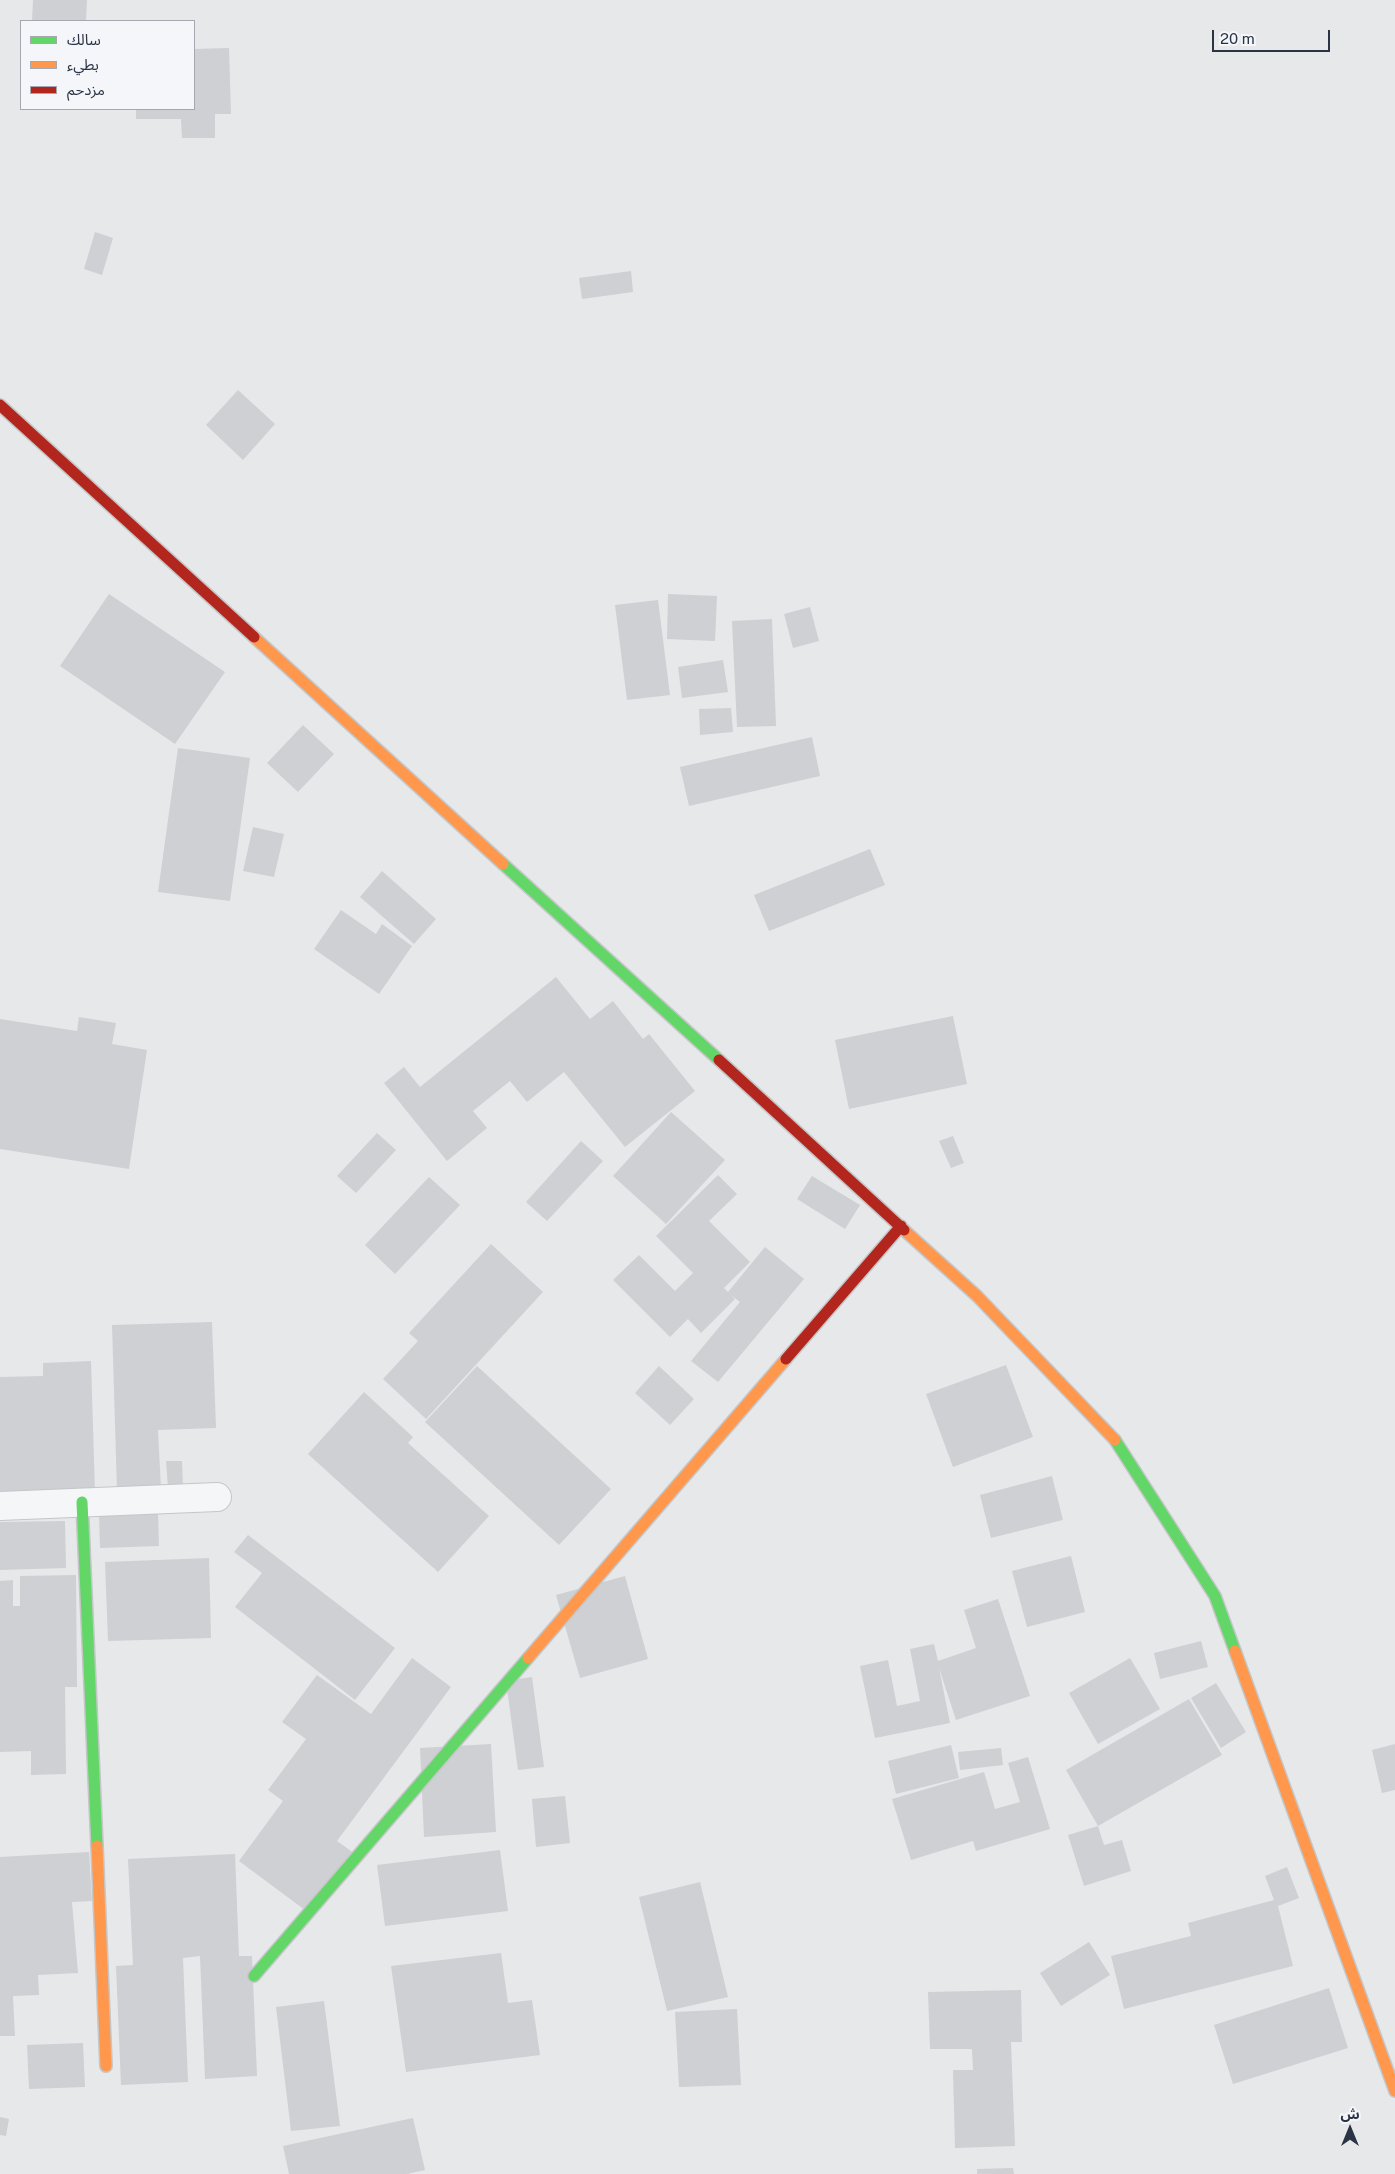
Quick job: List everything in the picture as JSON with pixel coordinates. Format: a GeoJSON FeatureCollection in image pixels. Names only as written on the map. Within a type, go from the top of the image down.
{"type":"FeatureCollection","features":[{"type":"Feature","properties":{"kind":"main road"},"geometry":{"type":"LineString","coordinates":[[0,405],[977,1296],[1117,1443],[1215,1596],[1395,2091]]}},
{"type":"Feature","properties":{"kind":"main road"},"geometry":{"type":"LineString","coordinates":[[254,1976],[901,1226]]}},
{"type":"Feature","properties":{"kind":"main road"},"geometry":{"type":"LineString","coordinates":[[82,1502],[106,2066]]}},
{"type":"Feature","properties":{"kind":"street"},"geometry":{"type":"LineString","coordinates":[[0,1506],[217,1497]]}},
{"type":"Feature","properties":{"kind":"building"},"geometry":{"type":"Polygon","coordinates":[[[33,0],[87,0],[86,20],[32,20],[33,0]]]}},
{"type":"Feature","properties":{"kind":"building"},"geometry":{"type":"Polygon","coordinates":[[[229,48],[231,114],[215,114],[215,138],[182,138],[181,119],[136,119],[136,110],[195,110],[195,49],[229,48]]]}},
{"type":"Feature","properties":{"kind":"building"},"geometry":{"type":"Polygon","coordinates":[[[95,232],[113,238],[102,275],[84,269],[95,232]]]}},
{"type":"Feature","properties":{"kind":"building"},"geometry":{"type":"Polygon","coordinates":[[[631,271],[633,292],[582,299],[579,278],[631,271]]]}},
{"type":"Feature","properties":{"kind":"building"},"geometry":{"type":"Polygon","coordinates":[[[238,390],[275,424],[243,460],[206,425],[238,390]]]}},
{"type":"Feature","properties":{"kind":"building"},"geometry":{"type":"Polygon","coordinates":[[[109,594],[225,672],[175,744],[60,666],[109,594]]]}},
{"type":"Feature","properties":{"kind":"building"},"geometry":{"type":"Polygon","coordinates":[[[668,594],[717,596],[715,641],[667,639],[668,594]]]}},
{"type":"Feature","properties":{"kind":"building"},"geometry":{"type":"Polygon","coordinates":[[[658,600],[670,695],[627,700],[615,605],[658,600]]]}},
{"type":"Feature","properties":{"kind":"building"},"geometry":{"type":"Polygon","coordinates":[[[810,607],[819,641],[793,648],[784,614],[810,607]]]}},
{"type":"Feature","properties":{"kind":"building"},"geometry":{"type":"Polygon","coordinates":[[[772,619],[776,726],[737,727],[732,621],[772,619]]]}},
{"type":"Feature","properties":{"kind":"building"},"geometry":{"type":"Polygon","coordinates":[[[723,660],[728,692],[682,698],[678,667],[723,660]]]}},
{"type":"Feature","properties":{"kind":"building"},"geometry":{"type":"Polygon","coordinates":[[[731,708],[733,732],[700,735],[699,709],[731,708]]]}},
{"type":"Feature","properties":{"kind":"building"},"geometry":{"type":"Polygon","coordinates":[[[303,725],[334,754],[298,792],[267,763],[303,725]]]}},
{"type":"Feature","properties":{"kind":"building"},"geometry":{"type":"Polygon","coordinates":[[[812,737],[820,776],[689,806],[680,767],[812,737]]]}},
{"type":"Feature","properties":{"kind":"building"},"geometry":{"type":"Polygon","coordinates":[[[178,748],[250,758],[230,901],[158,892],[178,748]]]}},
{"type":"Feature","properties":{"kind":"building"},"geometry":{"type":"Polygon","coordinates":[[[253,827],[284,834],[274,877],[243,871],[253,827]]]}},
{"type":"Feature","properties":{"kind":"building"},"geometry":{"type":"Polygon","coordinates":[[[870,849],[885,885],[769,931],[754,895],[870,849]]]}},
{"type":"Feature","properties":{"kind":"building"},"geometry":{"type":"Polygon","coordinates":[[[382,871],[436,919],[414,944],[360,897],[382,871]]]}},
{"type":"Feature","properties":{"kind":"building"},"geometry":{"type":"Polygon","coordinates":[[[341,910],[376,934],[382,924],[412,946],[379,994],[314,949],[341,910]]]}},
{"type":"Feature","properties":{"kind":"building"},"geometry":{"type":"Polygon","coordinates":[[[556,977],[590,1019],[613,1001],[643,1039],[649,1034],[695,1091],[625,1147],[564,1072],[527,1102],[510,1081],[473,1111],[487,1128],[447,1161],[384,1083],[404,1067],[420,1087],[556,977]]]}},
{"type":"Feature","properties":{"kind":"building"},"geometry":{"type":"Polygon","coordinates":[[[953,1016],[967,1084],[849,1109],[835,1040],[953,1016]]]}},
{"type":"Feature","properties":{"kind":"building"},"geometry":{"type":"Polygon","coordinates":[[[79,1017],[116,1023],[112,1044],[147,1050],[129,1169],[0,1149],[0,1019],[77,1031],[79,1017]]]}},
{"type":"Feature","properties":{"kind":"building"},"geometry":{"type":"Polygon","coordinates":[[[671,1112],[725,1160],[666,1224],[613,1176],[671,1112]]]}},
{"type":"Feature","properties":{"kind":"building"},"geometry":{"type":"Polygon","coordinates":[[[377,1133],[396,1150],[356,1193],[337,1176],[377,1133]]]}},
{"type":"Feature","properties":{"kind":"building"},"geometry":{"type":"Polygon","coordinates":[[[953,1136],[964,1163],[951,1168],[939,1141],[953,1136]]]}},
{"type":"Feature","properties":{"kind":"building"},"geometry":{"type":"Polygon","coordinates":[[[581,1141],[603,1161],[547,1221],[526,1202],[581,1141]]]}},
{"type":"Feature","properties":{"kind":"building"},"geometry":{"type":"Polygon","coordinates":[[[718,1175],[737,1194],[709,1221],[750,1262],[724,1288],[728,1292],[765,1247],[804,1279],[718,1382],[691,1361],[740,1302],[731,1295],[735,1299],[701,1333],[688,1319],[670,1337],[613,1280],[639,1255],[675,1291],[693,1273],[656,1236],[718,1175]]]}},
{"type":"Feature","properties":{"kind":"building"},"geometry":{"type":"Polygon","coordinates":[[[812,1176],[860,1205],[845,1229],[797,1199],[812,1176]]]}},
{"type":"Feature","properties":{"kind":"building"},"geometry":{"type":"Polygon","coordinates":[[[429,1177],[460,1205],[395,1274],[365,1245],[429,1177]]]}},
{"type":"Feature","properties":{"kind":"building"},"geometry":{"type":"Polygon","coordinates":[[[491,1244],[543,1292],[426,1419],[383,1379],[418,1341],[409,1333],[491,1244]]]}},
{"type":"Feature","properties":{"kind":"building"},"geometry":{"type":"Polygon","coordinates":[[[212,1322],[216,1428],[158,1430],[161,1489],[117,1490],[112,1325],[212,1322]]]}},
{"type":"Feature","properties":{"kind":"building"},"geometry":{"type":"Polygon","coordinates":[[[91,1361],[95,1493],[0,1496],[0,1377],[43,1376],[43,1363],[91,1361]]]}},
{"type":"Feature","properties":{"kind":"building"},"geometry":{"type":"Polygon","coordinates":[[[1006,1365],[1033,1437],[953,1467],[926,1394],[1006,1365]]]}},
{"type":"Feature","properties":{"kind":"building"},"geometry":{"type":"Polygon","coordinates":[[[477,1366],[611,1489],[559,1545],[425,1422],[477,1366]]]}},
{"type":"Feature","properties":{"kind":"building"},"geometry":{"type":"Polygon","coordinates":[[[659,1366],[694,1399],[670,1425],[635,1393],[659,1366]]]}},
{"type":"Feature","properties":{"kind":"building"},"geometry":{"type":"Polygon","coordinates":[[[364,1392],[413,1437],[408,1443],[489,1516],[438,1572],[308,1454],[364,1392]]]}},
{"type":"Feature","properties":{"kind":"building"},"geometry":{"type":"Polygon","coordinates":[[[166,1461],[182,1461],[183,1487],[168,1487],[166,1461]]]}},
{"type":"Feature","properties":{"kind":"building"},"geometry":{"type":"Polygon","coordinates":[[[1052,1476],[1063,1520],[991,1538],[980,1495],[1052,1476]]]}},
{"type":"Feature","properties":{"kind":"building"},"geometry":{"type":"Polygon","coordinates":[[[158,1511],[159,1546],[100,1548],[99,1513],[158,1511]]]}},
{"type":"Feature","properties":{"kind":"building"},"geometry":{"type":"Polygon","coordinates":[[[65,1521],[66,1568],[0,1570],[0,1522],[65,1521]]]}},
{"type":"Feature","properties":{"kind":"building"},"geometry":{"type":"Polygon","coordinates":[[[248,1535],[395,1648],[355,1700],[235,1607],[262,1573],[234,1552],[248,1535]]]}},
{"type":"Feature","properties":{"kind":"building"},"geometry":{"type":"Polygon","coordinates":[[[1071,1556],[1085,1612],[1027,1627],[1012,1571],[1071,1556]]]}},
{"type":"Feature","properties":{"kind":"building"},"geometry":{"type":"Polygon","coordinates":[[[209,1558],[211,1638],[108,1641],[105,1562],[209,1558]]]}},
{"type":"Feature","properties":{"kind":"building"},"geometry":{"type":"Polygon","coordinates":[[[76,1575],[77,1687],[65,1687],[66,1774],[31,1775],[31,1751],[0,1752],[0,1581],[13,1580],[13,1606],[20,1606],[20,1576],[76,1575]]]}},
{"type":"Feature","properties":{"kind":"building"},"geometry":{"type":"Polygon","coordinates":[[[625,1576],[648,1659],[580,1678],[556,1595],[625,1576]]]}},
{"type":"Feature","properties":{"kind":"building"},"geometry":{"type":"Polygon","coordinates":[[[998,1599],[1030,1696],[956,1720],[939,1668],[950,1723],[875,1738],[860,1666],[888,1660],[897,1706],[920,1701],[910,1649],[934,1644],[938,1661],[976,1648],[964,1610],[998,1599]]]}},
{"type":"Feature","properties":{"kind":"building"},"geometry":{"type":"Polygon","coordinates":[[[1201,1641],[1208,1667],[1160,1679],[1154,1653],[1201,1641]]]}},
{"type":"Feature","properties":{"kind":"building"},"geometry":{"type":"Polygon","coordinates":[[[412,1658],[451,1687],[337,1841],[358,1856],[313,1916],[239,1861],[283,1801],[268,1790],[306,1739],[282,1722],[317,1675],[371,1714],[412,1658]]]}},
{"type":"Feature","properties":{"kind":"building"},"geometry":{"type":"Polygon","coordinates":[[[1130,1658],[1160,1709],[1098,1744],[1069,1693],[1130,1658]]]}},
{"type":"Feature","properties":{"kind":"building"},"geometry":{"type":"Polygon","coordinates":[[[532,1677],[544,1767],[518,1770],[506,1681],[532,1677]]]}},
{"type":"Feature","properties":{"kind":"building"},"geometry":{"type":"Polygon","coordinates":[[[1216,1683],[1246,1732],[1221,1748],[1191,1698],[1216,1683]]]}},
{"type":"Feature","properties":{"kind":"building"},"geometry":{"type":"Polygon","coordinates":[[[1189,1699],[1222,1755],[1098,1826],[1066,1770],[1189,1699]]]}},
{"type":"Feature","properties":{"kind":"building"},"geometry":{"type":"Polygon","coordinates":[[[491,1744],[496,1832],[424,1837],[420,1748],[491,1744]]]}},
{"type":"Feature","properties":{"kind":"building"},"geometry":{"type":"Polygon","coordinates":[[[1395,1744],[1395,1790],[1382,1793],[1372,1750],[1395,1744]]]}},
{"type":"Feature","properties":{"kind":"building"},"geometry":{"type":"Polygon","coordinates":[[[951,1745],[959,1778],[896,1794],[888,1761],[951,1745]]]}},
{"type":"Feature","properties":{"kind":"building"},"geometry":{"type":"Polygon","coordinates":[[[1001,1748],[1003,1765],[960,1770],[958,1752],[1001,1748]]]}},
{"type":"Feature","properties":{"kind":"building"},"geometry":{"type":"Polygon","coordinates":[[[1028,1757],[1050,1829],[976,1851],[973,1841],[911,1860],[892,1799],[984,1772],[995,1809],[1020,1802],[1008,1763],[1028,1757]]]}},
{"type":"Feature","properties":{"kind":"building"},"geometry":{"type":"Polygon","coordinates":[[[565,1796],[570,1843],[536,1847],[532,1799],[565,1796]]]}},
{"type":"Feature","properties":{"kind":"building"},"geometry":{"type":"Polygon","coordinates":[[[1098,1826],[1104,1845],[1122,1840],[1131,1871],[1084,1886],[1068,1835],[1098,1826]]]}},
{"type":"Feature","properties":{"kind":"building"},"geometry":{"type":"Polygon","coordinates":[[[500,1850],[508,1911],[385,1926],[377,1865],[500,1850]]]}},
{"type":"Feature","properties":{"kind":"building"},"geometry":{"type":"Polygon","coordinates":[[[89,1852],[92,1901],[72,1902],[78,1973],[38,1975],[39,1995],[13,1996],[15,2036],[0,2036],[0,1857],[89,1852]]]}},
{"type":"Feature","properties":{"kind":"building"},"geometry":{"type":"Polygon","coordinates":[[[235,1854],[239,1956],[252,1956],[257,2076],[205,2079],[200,1956],[183,1958],[188,2082],[121,2085],[116,1966],[133,1965],[128,1859],[235,1854]]]}},
{"type":"Feature","properties":{"kind":"building"},"geometry":{"type":"Polygon","coordinates":[[[1287,1867],[1299,1898],[1278,1906],[1293,1966],[1124,2009],[1111,1956],[1191,1936],[1188,1923],[1274,1900],[1265,1876],[1287,1867]]]}},
{"type":"Feature","properties":{"kind":"building"},"geometry":{"type":"Polygon","coordinates":[[[700,1882],[728,1997],[667,2011],[639,1897],[700,1882]]]}},
{"type":"Feature","properties":{"kind":"building"},"geometry":{"type":"Polygon","coordinates":[[[1089,1942],[1110,1975],[1061,2006],[1040,1973],[1089,1942]]]}},
{"type":"Feature","properties":{"kind":"building"},"geometry":{"type":"Polygon","coordinates":[[[501,1953],[508,2003],[532,2000],[540,2055],[406,2072],[391,1966],[501,1953]]]}},
{"type":"Feature","properties":{"kind":"building"},"geometry":{"type":"Polygon","coordinates":[[[1329,1988],[1348,2048],[1233,2084],[1214,2025],[1329,1988]]]}},
{"type":"Feature","properties":{"kind":"building"},"geometry":{"type":"Polygon","coordinates":[[[1021,1990],[1022,2042],[1011,2042],[1015,2146],[955,2148],[953,2070],[973,2070],[972,2049],[930,2049],[928,1992],[1021,1990]]]}},
{"type":"Feature","properties":{"kind":"building"},"geometry":{"type":"Polygon","coordinates":[[[324,2001],[340,2126],[291,2131],[276,2007],[324,2001]]]}},
{"type":"Feature","properties":{"kind":"building"},"geometry":{"type":"Polygon","coordinates":[[[737,2009],[741,2085],[679,2087],[675,2012],[737,2009]]]}},
{"type":"Feature","properties":{"kind":"building"},"geometry":{"type":"Polygon","coordinates":[[[83,2043],[85,2087],[29,2089],[27,2045],[83,2043]]]}},
{"type":"Feature","properties":{"kind":"building"},"geometry":{"type":"Polygon","coordinates":[[[0,2117],[9,2119],[6,2136],[0,2135],[0,2117]]]}},
{"type":"Feature","properties":{"kind":"building"},"geometry":{"type":"Polygon","coordinates":[[[413,2118],[425,2170],[407,2174],[289,2174],[283,2146],[413,2118]]]}},
{"type":"Feature","properties":{"kind":"building"},"geometry":{"type":"Polygon","coordinates":[[[1013,2168],[1014,2174],[977,2174],[977,2169],[1013,2168]]]}},
{"type":"Feature","properties":{"kind":"traffic: fast"},"geometry":{"type":"LineString","coordinates":[[503,864],[719,1060]]}},
{"type":"Feature","properties":{"kind":"traffic: fast"},"geometry":{"type":"LineString","coordinates":[[1115,1440],[1215,1596],[1235,1651]]}},
{"type":"Feature","properties":{"kind":"traffic: fast"},"geometry":{"type":"LineString","coordinates":[[82,1502],[97,1846]]}},
{"type":"Feature","properties":{"kind":"traffic: fast"},"geometry":{"type":"LineString","coordinates":[[254,1976],[528,1658]]}},
{"type":"Feature","properties":{"kind":"traffic: slow"},"geometry":{"type":"LineString","coordinates":[[254,637],[503,864]]}},
{"type":"Feature","properties":{"kind":"traffic: slow"},"geometry":{"type":"LineString","coordinates":[[904,1230],[977,1296],[1115,1440]]}},
{"type":"Feature","properties":{"kind":"traffic: slow"},"geometry":{"type":"LineString","coordinates":[[528,1658],[786,1359]]}},
{"type":"Feature","properties":{"kind":"traffic: slow"},"geometry":{"type":"LineString","coordinates":[[1235,1651],[1395,2091]]}},
{"type":"Feature","properties":{"kind":"traffic: slow"},"geometry":{"type":"LineString","coordinates":[[97,1846],[106,2066]]}},
{"type":"Feature","properties":{"kind":"traffic: jam"},"geometry":{"type":"LineString","coordinates":[[0,405],[254,637]]}},
{"type":"Feature","properties":{"kind":"traffic: jam"},"geometry":{"type":"LineString","coordinates":[[719,1060],[904,1230]]}},
{"type":"Feature","properties":{"kind":"traffic: jam"},"geometry":{"type":"LineString","coordinates":[[786,1359],[901,1226]]}}]}
